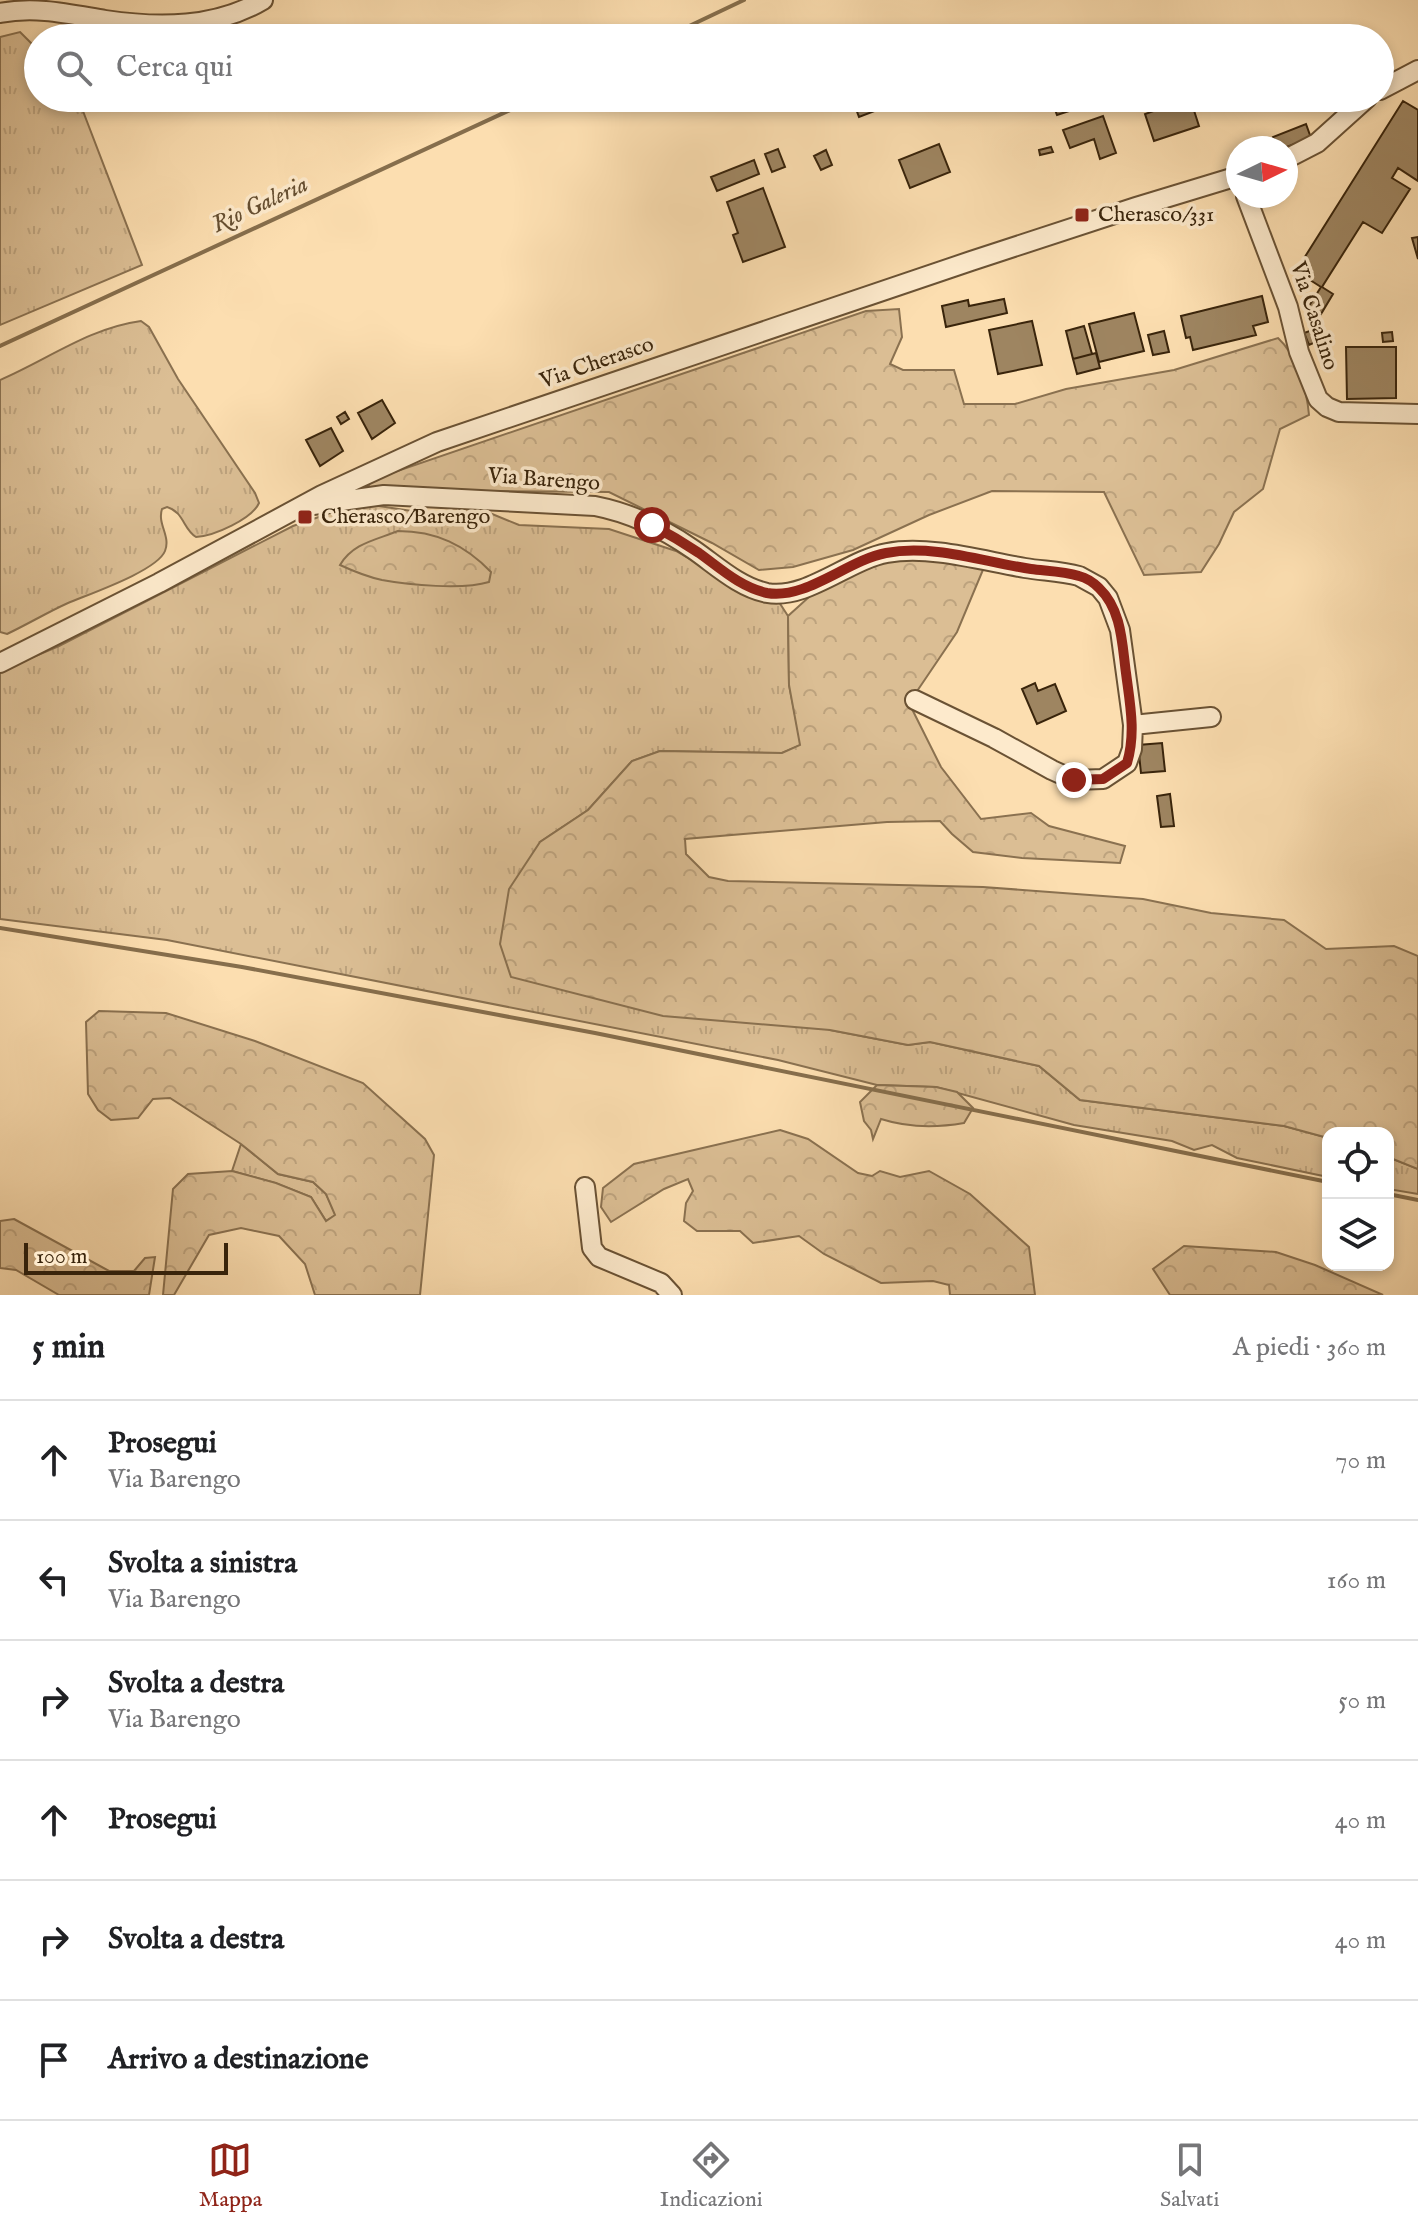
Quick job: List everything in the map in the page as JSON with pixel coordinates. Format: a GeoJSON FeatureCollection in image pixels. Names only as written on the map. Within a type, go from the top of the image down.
{"type":"FeatureCollection","features":[{"type":"Feature","properties":{"kind":"street"},"geometry":{"type":"LineString","coordinates":[[0,13],[42,9],[139,24],[188,24],[225,18],[263,0]]}},
{"type":"Feature","properties":{"kind":"street"},"geometry":{"type":"LineString","coordinates":[[1394,83],[1418,70]]}},
{"type":"Feature","properties":{"kind":"street"},"geometry":{"type":"LineString","coordinates":[[1298,154],[1317,143],[1351,112]]}},
{"type":"Feature","properties":{"kind":"street","name":"Via Cherasco"},"geometry":{"type":"LineString","coordinates":[[0,663],[159,583],[298,507],[437,442],[971,261],[1226,180]]}},
{"type":"Feature","properties":{"kind":"street","name":"Via Casalino"},"geometry":{"type":"LineString","coordinates":[[1251,208],[1318,399],[1339,412],[1418,414]]}},
{"type":"Feature","properties":{"kind":"street","name":"Via Barengo"},"geometry":{"type":"LineString","coordinates":[[298,507],[384,495],[595,506],[618,511],[652,525],[691,548],[730,577],[768,593],[801,589],[861,561],[889,552],[937,553],[1068,573],[1090,580],[1108,598],[1120,630],[1133,725],[1132,749],[1127,763],[1103,779],[1074,780],[915,700]]}},
{"type":"Feature","properties":{"kind":"street"},"geometry":{"type":"LineString","coordinates":[[1133,725],[1211,717]]}},
{"type":"Feature","properties":{"kind":"street"},"geometry":{"type":"LineString","coordinates":[[585,1187],[592,1248],[599,1257],[661,1283],[672,1295]]}},
{"type":"Feature","properties":{"kind":"green space"},"geometry":{"type":"Polygon","coordinates":[[[20,32],[24,36],[24,112],[83,112],[142,265],[0,325],[0,37],[20,32]]]}},
{"type":"Feature","properties":{"kind":"green space"},"geometry":{"type":"Polygon","coordinates":[[[899,309],[902,337],[890,364],[903,370],[954,370],[964,404],[1015,404],[1066,389],[1174,370],[1278,338],[1291,354],[1300,374],[1309,415],[1280,429],[1263,489],[1234,512],[1201,572],[1144,575],[1104,492],[992,491],[929,515],[853,550],[793,567],[759,570],[609,492],[463,491],[365,496],[371,480],[866,311],[899,309]]]}},
{"type":"Feature","properties":{"kind":"green space"},"geometry":{"type":"Polygon","coordinates":[[[141,321],[149,327],[178,379],[259,503],[249,515],[232,526],[196,537],[173,509],[162,509],[166,546],[159,559],[121,581],[7,634],[0,632],[0,380],[86,337],[141,321]]]}},
{"type":"Feature","properties":{"kind":"green space"},"geometry":{"type":"Polygon","coordinates":[[[359,503],[425,513],[485,511],[519,525],[609,529],[676,551],[738,587],[775,596],[788,616],[789,685],[801,745],[782,753],[660,751],[632,761],[588,810],[540,842],[830,1030],[908,1045],[930,1042],[1039,1066],[1080,1100],[1284,1126],[1322,1136],[1322,1176],[1237,1158],[1212,1145],[1194,1150],[1172,1141],[1074,1125],[936,1087],[877,1085],[778,1060],[167,940],[0,919],[0,671],[59,646],[293,526],[359,503]]]}},
{"type":"Feature","properties":{"kind":"green space"},"geometry":{"type":"Polygon","coordinates":[[[398,531],[437,537],[460,547],[491,572],[489,582],[451,586],[406,584],[377,579],[340,565],[358,547],[398,531]]]}},
{"type":"Feature","properties":{"kind":"green space"},"geometry":{"type":"Polygon","coordinates":[[[927,555],[985,565],[957,632],[909,703],[941,767],[981,819],[1031,813],[1049,826],[1125,846],[1120,863],[973,852],[940,821],[887,822],[685,839],[686,854],[709,877],[728,881],[983,887],[1143,899],[1211,913],[1284,920],[1326,949],[1394,946],[1418,956],[1418,1169],[1394,1159],[1394,1127],[1322,1127],[1322,1136],[1284,1126],[1080,1100],[1039,1066],[930,1042],[908,1045],[830,1030],[663,1016],[511,977],[500,944],[509,889],[540,842],[588,810],[632,761],[660,751],[782,753],[800,745],[789,685],[788,616],[820,587],[886,560],[927,555]]]}},
{"type":"Feature","properties":{"kind":"green space"},"geometry":{"type":"Polygon","coordinates":[[[99,1011],[166,1013],[255,1041],[363,1083],[425,1139],[434,1155],[420,1295],[315,1295],[305,1264],[279,1236],[241,1228],[209,1235],[174,1295],[163,1295],[173,1189],[188,1174],[232,1171],[276,1183],[311,1197],[326,1221],[335,1215],[326,1194],[313,1182],[278,1174],[241,1144],[170,1098],[153,1099],[138,1118],[111,1120],[98,1110],[88,1094],[86,1022],[99,1011]]]}},
{"type":"Feature","properties":{"kind":"green space"},"geometry":{"type":"Polygon","coordinates":[[[877,1085],[936,1087],[957,1092],[973,1108],[964,1123],[953,1125],[912,1126],[881,1119],[873,1139],[864,1121],[860,1102],[877,1085]]]}},
{"type":"Feature","properties":{"kind":"green space"},"geometry":{"type":"Polygon","coordinates":[[[780,1130],[808,1139],[858,1173],[872,1176],[880,1171],[900,1177],[929,1171],[970,1194],[1029,1247],[1035,1295],[950,1295],[949,1285],[933,1281],[881,1283],[824,1254],[799,1236],[753,1243],[740,1231],[697,1231],[684,1221],[686,1203],[693,1191],[688,1179],[664,1189],[611,1222],[601,1207],[603,1188],[634,1164],[780,1130]]]}},
{"type":"Feature","properties":{"kind":"green space"},"geometry":{"type":"Polygon","coordinates":[[[241,1144],[278,1174],[313,1182],[326,1194],[336,1215],[326,1221],[311,1197],[232,1171],[241,1144]]]}},
{"type":"Feature","properties":{"kind":"green space"},"geometry":{"type":"Polygon","coordinates":[[[1394,1159],[1418,1169],[1418,1194],[1394,1190],[1394,1159]]]}},
{"type":"Feature","properties":{"kind":"green space"},"geometry":{"type":"Polygon","coordinates":[[[14,1219],[109,1271],[134,1271],[145,1258],[155,1257],[149,1295],[59,1295],[16,1270],[0,1268],[0,1221],[14,1219]]]}},
{"type":"Feature","properties":{"kind":"green space"},"geometry":{"type":"Polygon","coordinates":[[[1184,1246],[1276,1252],[1315,1265],[1322,1271],[1329,1271],[1383,1295],[1170,1295],[1153,1269],[1184,1246]]]}},
{"type":"Feature","properties":{"kind":"building"},"geometry":{"type":"Polygon","coordinates":[[[1403,101],[1418,110],[1418,181],[1398,168],[1392,178],[1410,189],[1382,233],[1363,222],[1322,287],[1333,294],[1321,314],[1309,306],[1321,287],[1296,271],[1403,101]]]}},
{"type":"Feature","properties":{"kind":"building"},"geometry":{"type":"Polygon","coordinates":[[[1194,112],[1199,126],[1154,141],[1145,114],[1194,112]]]}},
{"type":"Feature","properties":{"kind":"building"},"geometry":{"type":"Polygon","coordinates":[[[1103,116],[1116,153],[1100,159],[1094,139],[1070,148],[1063,130],[1103,116]]]}},
{"type":"Feature","properties":{"kind":"building"},"geometry":{"type":"Polygon","coordinates":[[[1306,124],[1311,138],[1298,143],[1298,136],[1276,136],[1306,124]]]}},
{"type":"Feature","properties":{"kind":"building"},"geometry":{"type":"Polygon","coordinates":[[[939,144],[950,172],[910,188],[899,160],[939,144]]]}},
{"type":"Feature","properties":{"kind":"building"},"geometry":{"type":"Polygon","coordinates":[[[1051,147],[1053,152],[1040,155],[1039,150],[1051,147]]]}},
{"type":"Feature","properties":{"kind":"building"},"geometry":{"type":"Polygon","coordinates":[[[778,149],[785,167],[772,172],[765,154],[778,149]]]}},
{"type":"Feature","properties":{"kind":"building"},"geometry":{"type":"Polygon","coordinates":[[[826,150],[832,165],[821,170],[814,156],[826,150]]]}},
{"type":"Feature","properties":{"kind":"building"},"geometry":{"type":"Polygon","coordinates":[[[754,160],[759,174],[717,191],[711,177],[754,160]]]}},
{"type":"Feature","properties":{"kind":"building"},"geometry":{"type":"Polygon","coordinates":[[[763,188],[785,247],[743,262],[733,235],[738,233],[727,202],[763,188]]]}},
{"type":"Feature","properties":{"kind":"building"},"geometry":{"type":"Polygon","coordinates":[[[1418,237],[1418,259],[1412,238],[1418,237]]]}},
{"type":"Feature","properties":{"kind":"building"},"geometry":{"type":"Polygon","coordinates":[[[1262,296],[1268,322],[1253,326],[1256,335],[1193,350],[1190,337],[1186,338],[1181,316],[1262,296]]]}},
{"type":"Feature","properties":{"kind":"building"},"geometry":{"type":"Polygon","coordinates":[[[1004,299],[1007,313],[946,327],[942,306],[968,300],[969,306],[1004,299]]]}},
{"type":"Feature","properties":{"kind":"building"},"geometry":{"type":"Polygon","coordinates":[[[1134,313],[1144,351],[1099,362],[1089,324],[1134,313]]]}},
{"type":"Feature","properties":{"kind":"building"},"geometry":{"type":"Polygon","coordinates":[[[1032,321],[1042,365],[998,374],[989,330],[1032,321]]]}},
{"type":"Feature","properties":{"kind":"building"},"geometry":{"type":"Polygon","coordinates":[[[1084,326],[1092,354],[1073,359],[1066,331],[1084,326]]]}},
{"type":"Feature","properties":{"kind":"building"},"geometry":{"type":"Polygon","coordinates":[[[1315,329],[1325,338],[1309,345],[1304,333],[1315,329]]]}},
{"type":"Feature","properties":{"kind":"building"},"geometry":{"type":"Polygon","coordinates":[[[1164,331],[1169,352],[1153,355],[1148,335],[1164,331]]]}},
{"type":"Feature","properties":{"kind":"building"},"geometry":{"type":"Polygon","coordinates":[[[1392,332],[1393,341],[1383,342],[1382,333],[1392,332]]]}},
{"type":"Feature","properties":{"kind":"building"},"geometry":{"type":"Polygon","coordinates":[[[1346,347],[1396,347],[1396,398],[1347,399],[1346,347]]]}},
{"type":"Feature","properties":{"kind":"building"},"geometry":{"type":"Polygon","coordinates":[[[1096,353],[1100,368],[1077,374],[1073,359],[1096,353]]]}},
{"type":"Feature","properties":{"kind":"building"},"geometry":{"type":"Polygon","coordinates":[[[382,400],[395,423],[372,439],[358,413],[382,400]]]}},
{"type":"Feature","properties":{"kind":"building"},"geometry":{"type":"Polygon","coordinates":[[[345,412],[349,419],[341,424],[337,417],[345,412]]]}},
{"type":"Feature","properties":{"kind":"building"},"geometry":{"type":"Polygon","coordinates":[[[331,428],[343,451],[320,466],[306,440],[331,428]]]}},
{"type":"Feature","properties":{"kind":"building"},"geometry":{"type":"Polygon","coordinates":[[[1035,683],[1038,691],[1055,684],[1066,711],[1037,724],[1022,689],[1035,683]]]}},
{"type":"Feature","properties":{"kind":"building"},"geometry":{"type":"Polygon","coordinates":[[[1162,743],[1165,771],[1141,773],[1138,745],[1162,743]]]}},
{"type":"Feature","properties":{"kind":"building"},"geometry":{"type":"Polygon","coordinates":[[[1170,794],[1174,826],[1161,827],[1157,796],[1170,794]]]}},
{"type":"Feature","properties":{"kind":"waterway","name":"Rio Galeria"},"geometry":{"type":"LineString","coordinates":[[693,24],[744,0]]}},
{"type":"Feature","properties":{"kind":"waterway","name":"Rio Galeria"},"geometry":{"type":"LineString","coordinates":[[0,346],[506,112]]}},
{"type":"Feature","properties":{"kind":"waterway"},"geometry":{"type":"LineString","coordinates":[[0,928],[242,967],[595,1033],[1322,1181]]}},
{"type":"Feature","properties":{"kind":"waterway"},"geometry":{"type":"LineString","coordinates":[[1394,1195],[1418,1200]]}},
{"type":"Feature","properties":{"kind":"place","name":"Cherasco/331"},"geometry":{"type":"Point","coordinates":[1082,215]}},
{"type":"Feature","properties":{"kind":"place","name":"Cherasco/Barengo"},"geometry":{"type":"Point","coordinates":[305,517]}},
{"type":"Feature","properties":{"kind":"route"},"geometry":{"type":"LineString","coordinates":[[652,525],[691,548],[730,577],[768,593],[801,589],[875,555],[905,551],[1068,573],[1090,580],[1108,598],[1120,630],[1133,725],[1132,749],[1127,763],[1103,779],[1074,780]]}}]}
